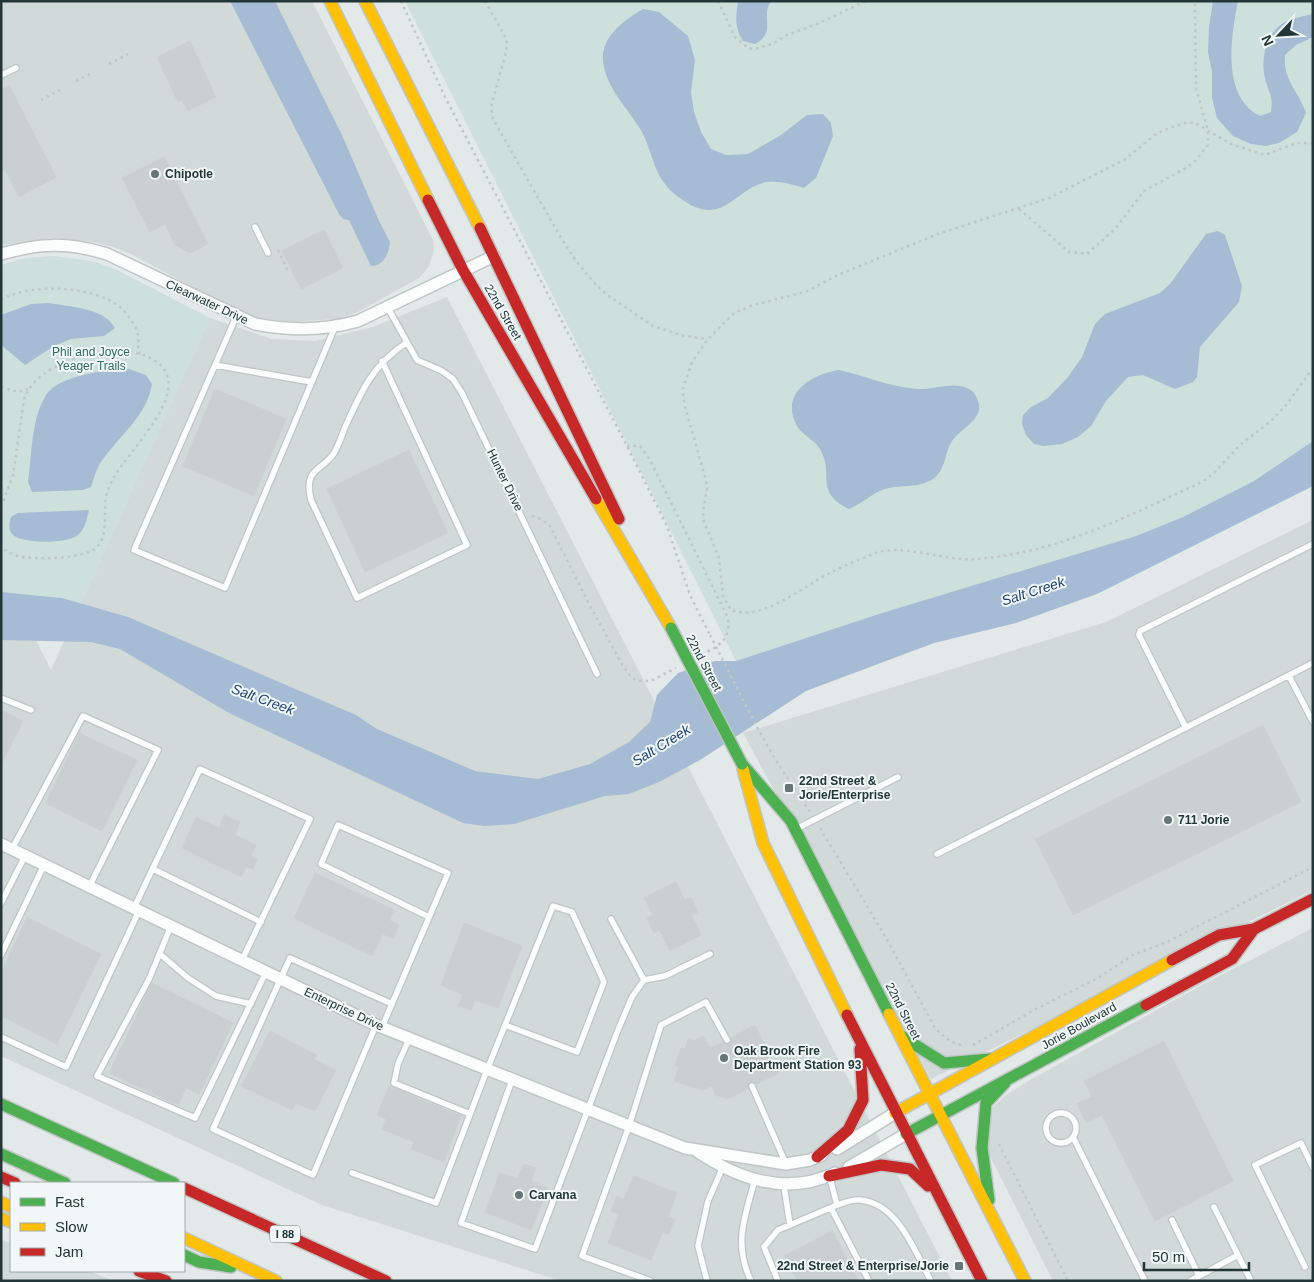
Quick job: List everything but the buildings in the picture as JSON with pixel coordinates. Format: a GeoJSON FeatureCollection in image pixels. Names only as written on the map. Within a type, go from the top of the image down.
{"type":"FeatureCollection","features":[{"type":"Feature","properties":{"kind":"main road","name":"22nd Street"},"geometry":{"type":"LineString","coordinates":[[330,1],[463,270],[671,628]]}},
{"type":"Feature","properties":{"kind":"main road","name":"22nd Street"},"geometry":{"type":"LineString","coordinates":[[365,1],[494,256],[671,628],[742,764],[763,842],[906,1134],[982,1281]]}},
{"type":"Feature","properties":{"kind":"main road","name":"22nd Street"},"geometry":{"type":"LineString","coordinates":[[742,764],[791,821],[1025,1281]]}},
{"type":"Feature","properties":{"kind":"main road","name":"Jorie Boulevard"},"geometry":{"type":"LineString","coordinates":[[896,1113],[990,1059],[1219,935],[1254,929],[1313,899]]}},
{"type":"Feature","properties":{"kind":"main road","name":"Jorie Boulevard"},"geometry":{"type":"LineString","coordinates":[[906,1134],[1005,1083],[1232,959],[1254,929]]}},
{"type":"Feature","properties":{"kind":"main road"},"geometry":{"type":"LineString","coordinates":[[900,1035],[944,1063],[990,1059]]}},
{"type":"Feature","properties":{"kind":"main road"},"geometry":{"type":"LineString","coordinates":[[817,1157],[848,1130],[863,1100],[859,1039]]}},
{"type":"Feature","properties":{"kind":"main road"},"geometry":{"type":"LineString","coordinates":[[990,1212],[982,1148],[986,1103],[1005,1083]]}},
{"type":"Feature","properties":{"kind":"main road"},"geometry":{"type":"LineString","coordinates":[[1,1104],[172,1182]]}},
{"type":"Feature","properties":{"kind":"main road"},"geometry":{"type":"LineString","coordinates":[[1,1154],[64,1182]]}},
{"type":"Feature","properties":{"kind":"main road"},"geometry":{"type":"LineString","coordinates":[[829,1176],[881,1165],[910,1169],[939,1198]]}},
{"type":"Feature","properties":{"kind":"main road"},"geometry":{"type":"LineString","coordinates":[[1,1177],[13,1182]]}},
{"type":"Feature","properties":{"kind":"main road","name":"I 88"},"geometry":{"type":"LineString","coordinates":[[185,1188],[386,1281]]}},
{"type":"Feature","properties":{"kind":"main road"},"geometry":{"type":"LineString","coordinates":[[185,1238],[276,1281]]}},
{"type":"Feature","properties":{"kind":"main road"},"geometry":{"type":"LineString","coordinates":[[185,1255],[199,1262],[255,1271]]}},
{"type":"Feature","properties":{"kind":"main road"},"geometry":{"type":"LineString","coordinates":[[143,1272],[166,1281]]}},
{"type":"Feature","properties":{"kind":"main road"},"geometry":{"type":"LineString","coordinates":[[151,1272],[170,1281]]}},
{"type":"Feature","properties":{"kind":"street","name":"Clearwater Drive"},"geometry":{"type":"LineString","coordinates":[[1,254],[40,246],[68,244],[86,247],[114,257],[254,324],[278,329],[305,330],[335,327],[358,321],[494,256]]}},
{"type":"Feature","properties":{"kind":"street","name":"Enterprise Drive"},"geometry":{"type":"LineString","coordinates":[[1,844],[379,1026],[696,1152],[722,1169],[784,1186],[807,1183],[829,1176],[906,1134]]}},
{"type":"Feature","properties":{"kind":"street","name":"Enterprise Drive"},"geometry":{"type":"LineString","coordinates":[[696,1152],[786,1164],[817,1157],[837,1149],[896,1113]]}},
{"type":"Feature","properties":{"kind":"lane"},"geometry":{"type":"LineString","coordinates":[[1,75],[16,68]]}},
{"type":"Feature","properties":{"kind":"lane"},"geometry":{"type":"LineString","coordinates":[[255,227],[268,253]]}},
{"type":"Feature","properties":{"kind":"lane","name":"Hunter Drive"},"geometry":{"type":"LineString","coordinates":[[388,308],[417,360],[442,371],[453,379],[458,386],[597,674]]}},
{"type":"Feature","properties":{"kind":"lane"},"geometry":{"type":"LineString","coordinates":[[236,317],[134,550],[225,588],[335,327]]}},
{"type":"Feature","properties":{"kind":"lane"},"geometry":{"type":"LineString","coordinates":[[382,361],[467,545],[357,598],[308,490],[316,468],[333,455],[357,402],[382,361],[406,343]]}},
{"type":"Feature","properties":{"kind":"lane"},"geometry":{"type":"LineString","coordinates":[[215,365],[312,382]]}},
{"type":"Feature","properties":{"kind":"lane"},"geometry":{"type":"LineString","coordinates":[[1186,728],[1139,635],[1140,631],[1313,544]]}},
{"type":"Feature","properties":{"kind":"lane"},"geometry":{"type":"LineString","coordinates":[[938,854],[1313,663]]}},
{"type":"Feature","properties":{"kind":"lane"},"geometry":{"type":"LineString","coordinates":[[1289,676],[1313,722]]}},
{"type":"Feature","properties":{"kind":"lane"},"geometry":{"type":"LineString","coordinates":[[1,698],[31,710]]}},
{"type":"Feature","properties":{"kind":"lane"},"geometry":{"type":"LineString","coordinates":[[12,849],[83,716],[158,750],[89,887]]}},
{"type":"Feature","properties":{"kind":"lane"},"geometry":{"type":"LineString","coordinates":[[1,1037],[66,1066],[137,910],[153,869],[200,769],[310,819],[242,960]]}},
{"type":"Feature","properties":{"kind":"lane"},"geometry":{"type":"LineString","coordinates":[[795,829],[898,776]]}},
{"type":"Feature","properties":{"kind":"lane"},"geometry":{"type":"LineString","coordinates":[[392,1004],[290,958],[213,1129],[313,1175],[379,1026],[392,1004],[429,918],[448,873],[338,826],[321,864],[429,918]]}},
{"type":"Feature","properties":{"kind":"lane"},"geometry":{"type":"LineString","coordinates":[[1,903],[25,856]]}},
{"type":"Feature","properties":{"kind":"lane"},"geometry":{"type":"LineString","coordinates":[[1,955],[44,865]]}},
{"type":"Feature","properties":{"kind":"lane"},"geometry":{"type":"LineString","coordinates":[[153,869],[260,922]]}},
{"type":"Feature","properties":{"kind":"lane"},"geometry":{"type":"LineString","coordinates":[[352,1173],[436,1203],[487,1070],[505,1025],[553,906],[572,912],[604,982],[577,1052],[505,1025]]}},
{"type":"Feature","properties":{"kind":"lane"},"geometry":{"type":"LineString","coordinates":[[611,919],[644,980]]}},
{"type":"Feature","properties":{"kind":"lane"},"geometry":{"type":"LineString","coordinates":[[171,926],[149,979],[96,1076],[195,1118],[266,972]]}},
{"type":"Feature","properties":{"kind":"lane"},"geometry":{"type":"LineString","coordinates":[[160,954],[188,978],[216,996],[250,1004]]}},
{"type":"Feature","properties":{"kind":"lane"},"geometry":{"type":"LineString","coordinates":[[512,1080],[461,1223],[535,1249],[586,1109],[632,997],[644,980],[665,976],[710,954]]}},
{"type":"Feature","properties":{"kind":"lane"},"geometry":{"type":"LineString","coordinates":[[651,1281],[582,1256],[629,1126],[662,1025],[706,1002],[728,1040]]}},
{"type":"Feature","properties":{"kind":"lane"},"geometry":{"type":"LineString","coordinates":[[409,1039],[398,1064],[394,1083],[470,1114]]}},
{"type":"Feature","properties":{"kind":"lane"},"geometry":{"type":"LineString","coordinates":[[752,1086],[786,1164]]}},
{"type":"Feature","properties":{"kind":"lane"},"geometry":{"type":"LineString","coordinates":[[1073,1137],[1069,1141],[1059,1143],[1050,1139],[1046,1129],[1049,1120],[1053,1116],[1063,1114],[1072,1118],[1076,1128],[1073,1137],[1146,1281]]}},
{"type":"Feature","properties":{"kind":"lane"},"geometry":{"type":"LineString","coordinates":[[1305,1267],[1255,1166],[1301,1143],[1313,1168]]}},
{"type":"Feature","properties":{"kind":"lane"},"geometry":{"type":"LineString","coordinates":[[707,1281],[698,1246],[708,1201],[722,1169]]}},
{"type":"Feature","properties":{"kind":"lane"},"geometry":{"type":"LineString","coordinates":[[829,1176],[838,1205]]}},
{"type":"Feature","properties":{"kind":"lane"},"geometry":{"type":"LineString","coordinates":[[751,1281],[745,1268],[740,1233],[755,1179]]}},
{"type":"Feature","properties":{"kind":"lane"},"geometry":{"type":"LineString","coordinates":[[784,1186],[790,1225]]}},
{"type":"Feature","properties":{"kind":"lane"},"geometry":{"type":"LineString","coordinates":[[778,1281],[764,1247],[778,1230],[838,1205],[859,1200],[877,1204],[896,1220],[931,1281]]}},
{"type":"Feature","properties":{"kind":"lane"},"geometry":{"type":"LineString","coordinates":[[1214,1207],[1250,1281]]}},
{"type":"Feature","properties":{"kind":"lane"},"geometry":{"type":"LineString","coordinates":[[831,1208],[869,1281]]}},
{"type":"Feature","properties":{"kind":"lane"},"geometry":{"type":"LineString","coordinates":[[1172,1220],[1199,1276]]}},
{"type":"Feature","properties":{"kind":"lane"},"geometry":{"type":"LineString","coordinates":[[1190,1281],[1238,1255]]}},
{"type":"Feature","properties":{"kind":"path"},"geometry":{"type":"LineString","coordinates":[[401,1],[444,97],[667,526],[690,595],[757,727],[885,936],[931,1021],[944,1038],[956,1044],[973,1045],[1034,1010],[1098,978],[1133,955],[1170,941],[1313,867]]}},
{"type":"Feature","properties":{"kind":"path"},"geometry":{"type":"LineString","coordinates":[[485,1],[507,40],[506,52],[491,107],[492,120],[568,249],[606,294],[654,326],[684,336],[708,339]]}},
{"type":"Feature","properties":{"kind":"path"},"geometry":{"type":"LineString","coordinates":[[718,1],[735,37],[748,48],[755,49],[772,44],[786,35],[817,24],[866,1]]}},
{"type":"Feature","properties":{"kind":"path"},"geometry":{"type":"LineString","coordinates":[[1019,209],[1069,252],[1087,254],[1114,229],[1144,191],[1195,161],[1208,145],[1208,131],[1196,88],[1195,1]]}},
{"type":"Feature","properties":{"kind":"path"},"geometry":{"type":"LineString","coordinates":[[109,64],[128,54]]}},
{"type":"Feature","properties":{"kind":"path"},"geometry":{"type":"LineString","coordinates":[[76,81],[94,72]]}},
{"type":"Feature","properties":{"kind":"path"},"geometry":{"type":"LineString","coordinates":[[41,100],[60,90]]}},
{"type":"Feature","properties":{"kind":"path"},"geometry":{"type":"LineString","coordinates":[[1313,143],[1296,143],[1265,155],[1231,144],[1197,124],[1188,122],[1156,134],[1124,160],[1063,192],[1019,209],[938,234],[805,292],[744,308],[725,320],[708,339],[692,362],[683,389],[684,402],[706,480],[707,488],[702,513],[719,558],[723,596],[728,606],[738,612],[754,610],[781,602],[827,574],[886,549],[975,560],[1057,544],[1103,528],[1202,482],[1214,473],[1240,445],[1271,421],[1287,404],[1313,368]]}},
{"type":"Feature","properties":{"kind":"path"},"geometry":{"type":"LineString","coordinates":[[275,245],[288,271]]}},
{"type":"Feature","properties":{"kind":"path"},"geometry":{"type":"LineString","coordinates":[[1,300],[18,294],[48,289],[74,290],[94,294],[124,310],[138,335],[138,346],[141,355]]}},
{"type":"Feature","properties":{"kind":"path"},"geometry":{"type":"LineString","coordinates":[[130,352],[138,346]]}},
{"type":"Feature","properties":{"kind":"path"},"geometry":{"type":"LineString","coordinates":[[1,507],[13,475],[24,399],[29,388],[40,377],[70,360],[89,355],[130,352],[160,364],[166,374],[166,398],[151,429],[124,460],[114,478],[107,494],[102,539],[96,548],[89,552],[68,556],[41,557],[19,556],[1,547]]}},
{"type":"Feature","properties":{"kind":"path"},"geometry":{"type":"LineString","coordinates":[[1,387],[18,392],[24,399]]}},
{"type":"Feature","properties":{"kind":"path"},"geometry":{"type":"LineString","coordinates":[[18,392],[29,388]]}},
{"type":"Feature","properties":{"kind":"path"},"geometry":{"type":"LineString","coordinates":[[627,446],[640,446],[650,460],[728,618],[730,629],[722,645]]}},
{"type":"Feature","properties":{"kind":"path"},"geometry":{"type":"LineString","coordinates":[[523,518],[534,516],[550,526],[623,666],[632,678],[640,681],[651,681],[660,677]]}},
{"type":"Feature","properties":{"kind":"path"},"geometry":{"type":"LineString","coordinates":[[997,1141],[1068,1281]]}},
{"type":"Feature","properties":{"kind":"shaded area"},"geometry":{"type":"Polygon","coordinates":[[[1,1],[312,1],[433,240],[434,250],[429,266],[419,278],[358,312],[338,319],[288,322],[257,318],[222,303],[133,255],[113,247],[94,242],[52,238],[1,245],[1,1]]]}},
{"type":"Feature","properties":{"kind":"shaded area"},"geometry":{"type":"Polygon","coordinates":[[[447,297],[952,1281],[561,1281],[322,1205],[1,1056],[1,571],[51,670],[210,318],[272,339],[315,341],[373,327],[447,297]]]}},
{"type":"Feature","properties":{"kind":"shaded area"},"geometry":{"type":"Polygon","coordinates":[[[1313,520],[1313,890],[931,1079],[743,733],[1106,622],[1313,520]]]}},
{"type":"Feature","properties":{"kind":"shaded area"},"geometry":{"type":"Polygon","coordinates":[[[1313,928],[1313,1281],[1053,1281],[988,1152],[993,1107],[1006,1095],[1030,1080],[1202,985],[1313,928]]]}},
{"type":"Feature","properties":{"kind":"shaded area"},"geometry":{"type":"Polygon","coordinates":[[[1,1240],[10,1243],[10,1272],[92,1272],[114,1281],[1,1281],[1,1240]]]}},
{"type":"Feature","properties":{"kind":"green space"},"geometry":{"type":"Polygon","coordinates":[[[405,1],[1313,1],[1313,441],[1254,481],[1183,517],[1136,536],[882,613],[736,661],[405,1]]]}},
{"type":"Feature","properties":{"kind":"green space","name":"Phil and Joyce Yeager Trails"},"geometry":{"type":"Polygon","coordinates":[[[54,256],[91,261],[115,269],[210,318],[81,604],[62,598],[1,592],[1,265],[25,258],[54,256]]]}},
{"type":"Feature","properties":{"kind":"water"},"geometry":{"type":"Polygon","coordinates":[[[230,1],[275,1],[342,135],[390,242],[385,258],[379,264],[371,266],[349,220],[343,219],[339,214],[230,1]]]}},
{"type":"Feature","properties":{"kind":"water"},"geometry":{"type":"Polygon","coordinates":[[[738,1],[771,1],[767,13],[767,30],[762,39],[755,44],[743,41],[738,31],[736,17],[738,1]]]}},
{"type":"Feature","properties":{"kind":"water"},"geometry":{"type":"Polygon","coordinates":[[[1213,1],[1238,1],[1232,48],[1234,80],[1239,95],[1248,107],[1260,116],[1271,112],[1272,107],[1263,64],[1266,46],[1270,37],[1282,24],[1313,14],[1313,37],[1296,45],[1285,55],[1286,72],[1306,113],[1297,132],[1279,143],[1266,146],[1251,144],[1233,136],[1217,118],[1212,98],[1212,72],[1208,52],[1213,1]]]}},
{"type":"Feature","properties":{"kind":"water"},"geometry":{"type":"Polygon","coordinates":[[[643,9],[659,12],[688,36],[695,60],[691,92],[694,112],[701,132],[711,149],[726,155],[748,154],[781,135],[807,115],[823,114],[831,123],[833,136],[816,178],[804,188],[792,184],[767,182],[755,186],[720,208],[713,210],[695,207],[671,190],[661,178],[637,123],[618,98],[608,80],[603,60],[603,51],[610,36],[622,23],[643,9]]]}},
{"type":"Feature","properties":{"kind":"water"},"geometry":{"type":"Polygon","coordinates":[[[1218,231],[1225,235],[1242,286],[1239,302],[1200,347],[1197,377],[1193,382],[1175,389],[1143,375],[1128,377],[1106,401],[1091,426],[1078,437],[1062,444],[1043,446],[1034,444],[1026,435],[1022,424],[1023,415],[1031,407],[1048,398],[1068,377],[1082,357],[1095,324],[1105,314],[1160,293],[1170,284],[1206,234],[1218,231]]]}},
{"type":"Feature","properties":{"kind":"water"},"geometry":{"type":"Polygon","coordinates":[[[49,303],[94,312],[110,321],[115,328],[104,336],[71,339],[54,346],[25,365],[1,345],[1,315],[31,304],[49,303]]]}},
{"type":"Feature","properties":{"kind":"water"},"geometry":{"type":"Polygon","coordinates":[[[126,368],[146,375],[152,384],[149,395],[138,416],[101,462],[91,487],[83,490],[32,492],[28,482],[33,437],[37,415],[46,395],[52,388],[71,378],[126,368]]]}},
{"type":"Feature","properties":{"kind":"water"},"geometry":{"type":"Polygon","coordinates":[[[839,370],[910,388],[927,389],[952,385],[964,387],[974,392],[978,401],[978,413],[975,419],[951,443],[943,467],[933,479],[921,484],[885,489],[849,509],[838,503],[828,490],[826,468],[821,451],[797,426],[792,404],[795,395],[809,381],[829,372],[839,370]]]}},
{"type":"Feature","properties":{"kind":"water","name":"Salt Creek"},"geometry":{"type":"Polygon","coordinates":[[[1313,441],[1313,486],[1097,594],[1016,623],[934,643],[806,691],[700,760],[659,782],[629,794],[605,796],[514,824],[484,826],[463,823],[229,713],[120,649],[91,642],[1,640],[1,592],[62,598],[128,617],[356,715],[377,729],[475,771],[538,779],[590,764],[629,742],[650,722],[657,695],[678,673],[715,661],[736,661],[882,613],[1136,536],[1183,517],[1254,481],[1313,441]]]}},
{"type":"Feature","properties":{"kind":"water"},"geometry":{"type":"Polygon","coordinates":[[[89,510],[82,530],[73,538],[46,542],[18,538],[11,533],[9,524],[11,517],[18,513],[89,510]]]}},
{"type":"Feature","properties":{"kind":"traffic: fast"},"geometry":{"type":"LineString","coordinates":[[671,628],[742,764]]}},
{"type":"Feature","properties":{"kind":"traffic: fast"},"geometry":{"type":"LineString","coordinates":[[742,764],[791,821],[889,1014]]}},
{"type":"Feature","properties":{"kind":"traffic: fast"},"geometry":{"type":"LineString","coordinates":[[906,1134],[1146,1005]]}},
{"type":"Feature","properties":{"kind":"traffic: fast"},"geometry":{"type":"LineString","coordinates":[[901,1036],[944,1063],[990,1059]]}},
{"type":"Feature","properties":{"kind":"traffic: fast"},"geometry":{"type":"LineString","coordinates":[[989,1200],[982,1148],[986,1103],[1005,1083]]}},
{"type":"Feature","properties":{"kind":"traffic: fast"},"geometry":{"type":"LineString","coordinates":[[1,1104],[172,1182]]}},
{"type":"Feature","properties":{"kind":"traffic: fast"},"geometry":{"type":"LineString","coordinates":[[1,1154],[63,1182]]}},
{"type":"Feature","properties":{"kind":"traffic: fast"},"geometry":{"type":"LineString","coordinates":[[185,1255],[199,1262],[231,1267]]}},
{"type":"Feature","properties":{"kind":"traffic: slow"},"geometry":{"type":"LineString","coordinates":[[330,1],[428,200]]}},
{"type":"Feature","properties":{"kind":"traffic: slow"},"geometry":{"type":"LineString","coordinates":[[365,1],[480,228]]}},
{"type":"Feature","properties":{"kind":"traffic: slow"},"geometry":{"type":"LineString","coordinates":[[596,499],[671,628]]}},
{"type":"Feature","properties":{"kind":"traffic: slow"},"geometry":{"type":"LineString","coordinates":[[743,769],[763,843],[847,1015]]}},
{"type":"Feature","properties":{"kind":"traffic: slow"},"geometry":{"type":"LineString","coordinates":[[895,1113],[1172,960]]}},
{"type":"Feature","properties":{"kind":"traffic: slow"},"geometry":{"type":"LineString","coordinates":[[889,1014],[1025,1281]]}},
{"type":"Feature","properties":{"kind":"traffic: slow"},"geometry":{"type":"LineString","coordinates":[[1,1202],[10,1206]]}},
{"type":"Feature","properties":{"kind":"traffic: slow"},"geometry":{"type":"LineString","coordinates":[[1,1218],[10,1222]]}},
{"type":"Feature","properties":{"kind":"traffic: slow"},"geometry":{"type":"LineString","coordinates":[[185,1238],[276,1281]]}},
{"type":"Feature","properties":{"kind":"traffic: jam"},"geometry":{"type":"LineString","coordinates":[[428,200],[463,270],[596,499]]}},
{"type":"Feature","properties":{"kind":"traffic: jam"},"geometry":{"type":"LineString","coordinates":[[480,228],[619,519]]}},
{"type":"Feature","properties":{"kind":"traffic: jam"},"geometry":{"type":"LineString","coordinates":[[1172,960],[1219,935],[1254,929],[1313,899]]}},
{"type":"Feature","properties":{"kind":"traffic: jam"},"geometry":{"type":"LineString","coordinates":[[1146,1005],[1232,959],[1254,929]]}},
{"type":"Feature","properties":{"kind":"traffic: jam"},"geometry":{"type":"LineString","coordinates":[[847,1015],[982,1281]]}},
{"type":"Feature","properties":{"kind":"traffic: jam"},"geometry":{"type":"LineString","coordinates":[[817,1157],[848,1130],[863,1100],[860,1049]]}},
{"type":"Feature","properties":{"kind":"traffic: jam"},"geometry":{"type":"LineString","coordinates":[[829,1176],[881,1165],[910,1169],[928,1186]]}},
{"type":"Feature","properties":{"kind":"traffic: jam"},"geometry":{"type":"LineString","coordinates":[[1,1177],[13,1182]]}},
{"type":"Feature","properties":{"kind":"traffic: jam"},"geometry":{"type":"LineString","coordinates":[[185,1188],[386,1281]]}},
{"type":"Feature","properties":{"kind":"traffic: jam"},"geometry":{"type":"LineString","coordinates":[[142,1272],[166,1281]]}},
{"type":"Feature","properties":{"kind":"place","name":"Chipotle"},"geometry":{"type":"Point","coordinates":[155,174]}},
{"type":"Feature","properties":{"kind":"place","name":"22nd Street & Jorie/Enterprise"},"geometry":{"type":"Point","coordinates":[789,788]}},
{"type":"Feature","properties":{"kind":"place","name":"711 Jorie"},"geometry":{"type":"Point","coordinates":[1168,820]}},
{"type":"Feature","properties":{"kind":"place","name":"Oak Brook Fire Department Station 93"},"geometry":{"type":"Point","coordinates":[724,1058]}},
{"type":"Feature","properties":{"kind":"place","name":"Carvana"},"geometry":{"type":"Point","coordinates":[519,1195]}},
{"type":"Feature","properties":{"kind":"place","name":"22nd Street & Enterprise/Jorie"},"geometry":{"type":"Point","coordinates":[959,1266]}}]}
